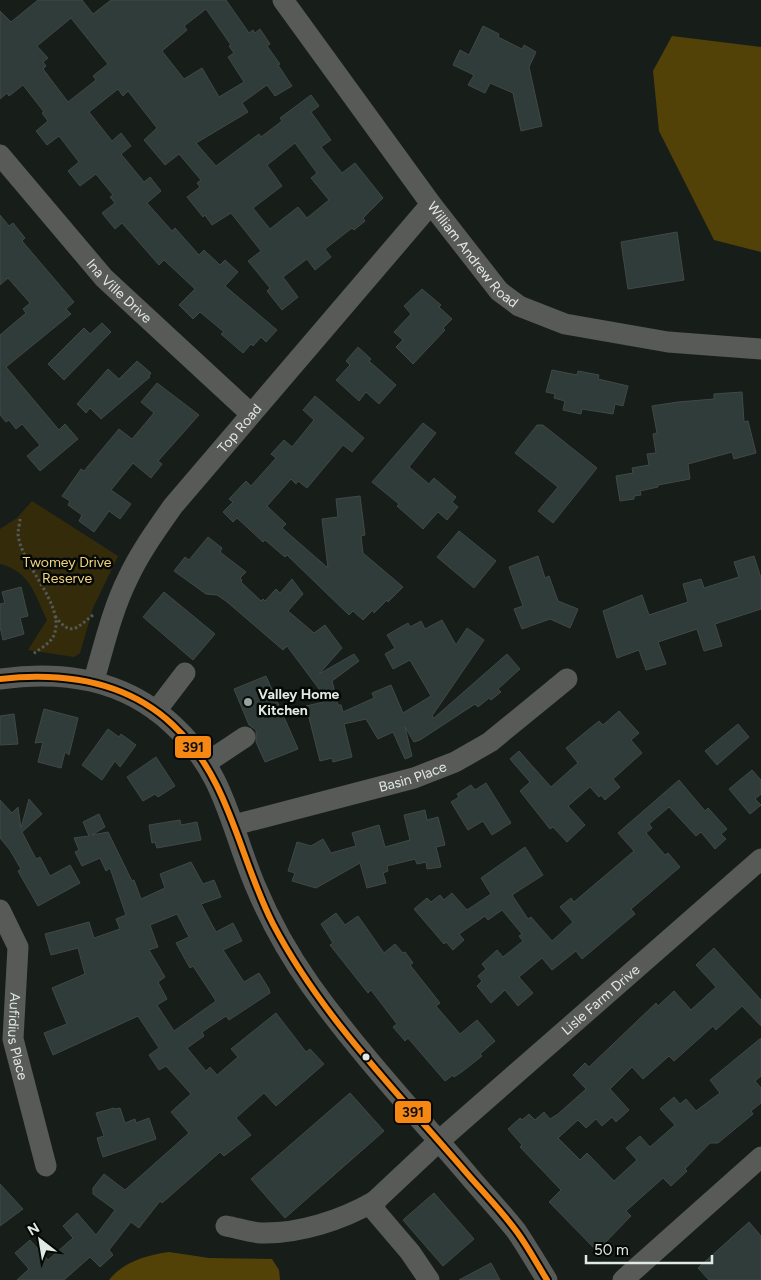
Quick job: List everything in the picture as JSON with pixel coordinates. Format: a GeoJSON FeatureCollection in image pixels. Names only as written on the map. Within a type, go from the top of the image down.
{"type":"FeatureCollection","features":[{"type":"Feature","properties":{"kind":"street","name":"William Andrew Road"},"geometry":{"type":"LineString","coordinates":[[283,0],[431,204],[487,279],[499,292],[520,306],[564,324],[668,342],[761,350]]}},
{"type":"Feature","properties":{"kind":"street","name":"Ina Ville Drive"},"geometry":{"type":"LineString","coordinates":[[0,156],[104,278],[252,414]]}},
{"type":"Feature","properties":{"kind":"street","name":"Top Road"},"geometry":{"type":"LineString","coordinates":[[94,680],[111,620],[127,578],[146,544],[173,506],[431,204]]}},
{"type":"Feature","properties":{"kind":"street"},"geometry":{"type":"LineString","coordinates":[[156,711],[185,673]]}},
{"type":"Feature","properties":{"kind":"street"},"geometry":{"type":"LineString","coordinates":[[0,679],[38,674],[94,680],[116,688],[156,711],[188,740],[206,763],[227,804],[254,883],[275,930],[312,987],[516,1232],[546,1280]]}},
{"type":"Feature","properties":{"kind":"street","name":"Basin Place"},"geometry":{"type":"LineString","coordinates":[[234,825],[414,778],[455,762],[490,742],[567,679]]}},
{"type":"Feature","properties":{"kind":"street"},"geometry":{"type":"LineString","coordinates":[[206,763],[245,738]]}},
{"type":"Feature","properties":{"kind":"street","name":"Lisle Farm Drive"},"geometry":{"type":"LineString","coordinates":[[226,1226],[259,1233],[292,1232],[353,1214],[375,1201],[439,1141],[761,859]]}},
{"type":"Feature","properties":{"kind":"street","name":"Aufidius Place"},"geometry":{"type":"LineString","coordinates":[[0,910],[18,947],[13,1039],[46,1166]]}},
{"type":"Feature","properties":{"kind":"street"},"geometry":{"type":"LineString","coordinates":[[623,1280],[761,1158]]}},
{"type":"Feature","properties":{"kind":"street"},"geometry":{"type":"LineString","coordinates":[[375,1201],[375,1211],[410,1252],[429,1280]]}},
{"type":"Feature","properties":{"kind":"path"},"geometry":{"type":"LineString","coordinates":[[20,519],[18,533],[23,551],[50,602],[54,616],[55,632],[51,641],[33,654]]}},
{"type":"Feature","properties":{"kind":"path"},"geometry":{"type":"LineString","coordinates":[[54,616],[69,630],[76,629],[94,614]]}},
{"type":"Feature","properties":{"kind":"green space","name":"Twomey Drive Reserve"},"geometry":{"type":"Polygon","coordinates":[[[32,501],[118,556],[93,608],[80,653],[74,657],[28,650],[47,620],[35,593],[25,578],[10,567],[0,564],[0,529],[17,518],[32,501]]]}},
{"type":"Feature","properties":{"kind":"shaded area"},"geometry":{"type":"Polygon","coordinates":[[[672,36],[761,47],[761,252],[714,240],[659,131],[653,71],[672,36]]]}},
{"type":"Feature","properties":{"kind":"shaded area"},"geometry":{"type":"Polygon","coordinates":[[[169,1252],[209,1258],[272,1259],[279,1270],[280,1280],[109,1280],[121,1268],[136,1260],[169,1252]]]}},
{"type":"Feature","properties":{"kind":"building"},"geometry":{"type":"Polygon","coordinates":[[[38,0],[82,0],[93,14],[111,0],[226,0],[249,33],[253,30],[255,33],[260,29],[270,44],[267,46],[292,86],[275,96],[267,85],[242,103],[248,112],[196,143],[216,166],[259,134],[261,137],[282,121],[280,118],[311,95],[319,106],[311,112],[331,140],[321,147],[342,173],[355,163],[383,198],[363,218],[365,221],[354,230],[352,228],[325,249],[331,257],[315,270],[307,259],[283,277],[298,297],[282,310],[267,291],[270,288],[248,261],[261,251],[231,213],[212,225],[205,215],[203,217],[187,197],[200,187],[197,183],[201,180],[179,154],[165,165],[144,140],[157,128],[128,91],[123,96],[118,89],[89,112],[112,141],[121,133],[131,146],[121,154],[144,182],[150,177],[161,191],[147,203],[172,231],[175,228],[199,255],[204,250],[220,265],[225,260],[238,272],[225,286],[277,330],[266,342],[261,337],[243,353],[221,334],[224,332],[200,312],[193,319],[179,305],[195,289],[164,260],[159,265],[122,223],[115,229],[102,213],[115,203],[110,197],[113,195],[96,174],[80,186],[68,171],[79,162],[59,136],[47,145],[36,131],[48,121],[42,113],[44,112],[23,85],[9,96],[7,93],[0,99],[0,11],[11,22],[38,0]],[[206,9],[184,26],[187,30],[162,51],[184,79],[202,68],[219,97],[244,82],[228,57],[234,53],[229,46],[231,45],[206,9]],[[71,18],[37,46],[48,58],[43,62],[46,66],[43,69],[68,102],[96,80],[93,76],[108,64],[71,18]],[[295,143],[267,165],[282,186],[253,208],[270,229],[298,207],[307,218],[329,200],[311,178],[317,173],[295,143]]]}},
{"type":"Feature","properties":{"kind":"building"},"geometry":{"type":"Polygon","coordinates":[[[483,26],[499,34],[498,37],[522,49],[524,45],[536,52],[529,67],[542,126],[521,131],[513,93],[490,83],[485,93],[468,85],[474,75],[453,65],[460,50],[469,55],[483,26]]]}},
{"type":"Feature","properties":{"kind":"building"},"geometry":{"type":"Polygon","coordinates":[[[0,215],[9,226],[13,223],[25,238],[22,241],[74,302],[66,309],[71,314],[6,367],[59,430],[65,424],[78,439],[40,471],[27,456],[40,445],[22,424],[16,429],[9,420],[6,422],[0,415],[0,335],[26,313],[23,309],[30,303],[8,278],[0,285],[0,215]]]}},
{"type":"Feature","properties":{"kind":"building"},"geometry":{"type":"Polygon","coordinates":[[[677,232],[684,280],[628,289],[621,242],[677,232]]]}},
{"type":"Feature","properties":{"kind":"building"},"geometry":{"type":"Polygon","coordinates":[[[422,289],[441,305],[439,307],[452,319],[443,328],[445,330],[413,364],[396,347],[403,340],[394,332],[411,314],[404,306],[422,289]]]}},
{"type":"Feature","properties":{"kind":"building"},"geometry":{"type":"Polygon","coordinates":[[[102,323],[111,332],[64,380],[48,364],[84,328],[90,334],[102,323]]]}},
{"type":"Feature","properties":{"kind":"building"},"geometry":{"type":"Polygon","coordinates":[[[358,347],[371,359],[369,361],[396,385],[379,404],[366,392],[359,401],[336,380],[350,365],[346,361],[358,347]]]}},
{"type":"Feature","properties":{"kind":"building"},"geometry":{"type":"Polygon","coordinates":[[[137,361],[151,373],[150,377],[101,419],[90,408],[86,413],[77,404],[108,369],[119,379],[137,361]]]}},
{"type":"Feature","properties":{"kind":"building"},"geometry":{"type":"Polygon","coordinates":[[[552,370],[577,375],[578,371],[599,375],[598,379],[628,386],[623,406],[615,404],[613,414],[582,409],[581,414],[563,410],[565,401],[554,398],[555,394],[546,392],[552,370]]]}},
{"type":"Feature","properties":{"kind":"building"},"geometry":{"type":"Polygon","coordinates":[[[157,383],[199,415],[158,461],[162,464],[151,478],[133,463],[111,490],[131,504],[120,519],[109,511],[94,532],[79,521],[82,515],[68,505],[70,501],[62,496],[81,469],[84,471],[119,429],[132,439],[154,413],[141,402],[157,383]]]}},
{"type":"Feature","properties":{"kind":"building"},"geometry":{"type":"Polygon","coordinates":[[[742,392],[744,422],[748,421],[756,453],[734,459],[732,452],[688,464],[690,479],[658,485],[658,487],[640,491],[641,495],[634,496],[634,499],[620,501],[616,476],[633,473],[632,468],[649,465],[647,454],[656,453],[653,434],[657,433],[652,406],[714,399],[714,394],[742,392]]]}},
{"type":"Feature","properties":{"kind":"building"},"geometry":{"type":"Polygon","coordinates":[[[315,396],[364,438],[352,452],[343,445],[307,488],[298,481],[296,484],[291,479],[267,506],[286,524],[282,528],[328,568],[322,519],[338,517],[336,499],[360,496],[365,535],[361,536],[363,553],[403,587],[388,602],[387,600],[374,613],[373,610],[363,620],[353,611],[349,615],[287,555],[285,557],[265,540],[263,542],[237,518],[233,522],[223,512],[233,502],[229,499],[246,481],[251,486],[276,458],[271,454],[284,440],[292,447],[314,420],[303,410],[315,396]]]}},
{"type":"Feature","properties":{"kind":"building"},"geometry":{"type":"Polygon","coordinates":[[[423,423],[436,433],[409,467],[429,484],[434,478],[456,497],[452,502],[458,507],[447,520],[438,512],[423,529],[397,506],[399,504],[372,482],[423,423]]]}},
{"type":"Feature","properties":{"kind":"building"},"geometry":{"type":"Polygon","coordinates":[[[537,425],[543,425],[597,468],[553,523],[538,511],[558,487],[515,453],[537,425]]]}},
{"type":"Feature","properties":{"kind":"building"},"geometry":{"type":"Polygon","coordinates":[[[459,531],[496,561],[474,588],[437,557],[459,531]]]}},
{"type":"Feature","properties":{"kind":"building"},"geometry":{"type":"Polygon","coordinates":[[[208,537],[222,548],[220,552],[246,572],[240,578],[241,582],[261,601],[263,599],[265,601],[276,589],[280,593],[292,579],[303,594],[288,611],[314,633],[325,625],[342,648],[319,674],[354,654],[359,661],[332,681],[338,705],[341,705],[343,712],[374,698],[372,693],[391,685],[403,713],[431,696],[410,660],[393,669],[385,654],[395,648],[387,635],[408,623],[410,627],[421,621],[425,629],[442,620],[456,645],[467,628],[484,640],[432,716],[434,718],[507,654],[520,669],[498,689],[501,692],[491,700],[489,698],[478,707],[475,704],[420,740],[414,742],[405,727],[412,756],[405,759],[393,732],[378,739],[366,719],[344,724],[352,757],[333,762],[332,758],[320,761],[306,706],[328,701],[287,646],[283,650],[226,601],[217,595],[206,594],[174,571],[185,557],[189,560],[208,537]]]}},
{"type":"Feature","properties":{"kind":"building"},"geometry":{"type":"Polygon","coordinates":[[[538,556],[545,578],[549,576],[558,601],[578,609],[570,628],[550,619],[522,629],[514,609],[523,606],[509,567],[538,556]]]}},
{"type":"Feature","properties":{"kind":"building"},"geometry":{"type":"Polygon","coordinates":[[[754,556],[761,578],[761,609],[715,624],[722,646],[704,651],[697,629],[658,642],[666,664],[646,670],[639,650],[617,658],[603,611],[642,595],[649,615],[688,602],[683,584],[701,579],[704,588],[739,577],[734,562],[754,556]]]}},
{"type":"Feature","properties":{"kind":"building"},"geometry":{"type":"Polygon","coordinates":[[[21,587],[28,616],[20,618],[24,634],[3,640],[0,627],[0,604],[5,603],[2,592],[21,587]]]}},
{"type":"Feature","properties":{"kind":"building"},"geometry":{"type":"Polygon","coordinates":[[[164,592],[215,634],[193,660],[143,617],[164,592]]]}},
{"type":"Feature","properties":{"kind":"building"},"geometry":{"type":"Polygon","coordinates":[[[266,676],[298,749],[265,762],[256,742],[256,730],[249,725],[234,689],[266,676]]]}},
{"type":"Feature","properties":{"kind":"building"},"geometry":{"type":"Polygon","coordinates":[[[44,709],[78,718],[69,755],[65,752],[61,768],[38,762],[43,742],[35,743],[44,709]]]}},
{"type":"Feature","properties":{"kind":"building"},"geometry":{"type":"Polygon","coordinates":[[[619,711],[639,733],[631,740],[642,753],[613,779],[620,787],[605,800],[601,795],[599,797],[590,787],[568,806],[585,825],[567,842],[553,827],[550,829],[520,791],[530,782],[510,759],[519,751],[551,787],[578,763],[566,748],[599,721],[603,725],[619,711]]]}},
{"type":"Feature","properties":{"kind":"building"},"geometry":{"type":"Polygon","coordinates":[[[14,714],[18,744],[0,745],[0,716],[14,714]]]}},
{"type":"Feature","properties":{"kind":"building"},"geometry":{"type":"Polygon","coordinates":[[[738,724],[749,737],[717,765],[705,751],[738,724]]]}},
{"type":"Feature","properties":{"kind":"building"},"geometry":{"type":"Polygon","coordinates":[[[108,729],[119,737],[121,734],[136,745],[120,767],[115,761],[102,780],[82,765],[108,729]]]}},
{"type":"Feature","properties":{"kind":"building"},"geometry":{"type":"Polygon","coordinates":[[[156,757],[175,786],[158,797],[155,794],[143,801],[127,777],[156,757]]]}},
{"type":"Feature","properties":{"kind":"building"},"geometry":{"type":"Polygon","coordinates":[[[752,770],[761,780],[761,794],[755,799],[761,805],[750,814],[729,789],[752,770]]]}},
{"type":"Feature","properties":{"kind":"building"},"geometry":{"type":"Polygon","coordinates":[[[679,780],[705,811],[708,808],[727,829],[721,834],[726,839],[715,849],[701,832],[696,836],[669,807],[649,824],[652,828],[646,833],[665,855],[668,853],[680,867],[631,909],[635,914],[582,959],[576,951],[552,970],[542,958],[519,977],[533,993],[518,1006],[505,990],[491,1003],[477,986],[482,981],[478,976],[486,969],[482,964],[497,950],[503,957],[523,941],[519,936],[522,934],[502,910],[488,920],[485,916],[459,934],[464,940],[453,950],[446,942],[444,944],[414,909],[427,898],[431,902],[440,895],[444,900],[452,893],[467,910],[491,894],[481,878],[525,847],[543,875],[512,895],[528,919],[531,917],[552,941],[573,922],[560,907],[571,898],[574,902],[634,851],[618,833],[679,780]]]}},
{"type":"Feature","properties":{"kind":"building"},"geometry":{"type":"Polygon","coordinates":[[[486,783],[511,823],[492,835],[483,821],[468,830],[451,802],[459,797],[457,794],[471,785],[475,790],[486,783]]]}},
{"type":"Feature","properties":{"kind":"building"},"geometry":{"type":"Polygon","coordinates":[[[29,799],[42,814],[22,832],[36,859],[40,857],[50,876],[70,865],[80,883],[38,906],[18,871],[21,869],[10,850],[0,838],[0,800],[12,813],[18,807],[21,828],[29,799]]]}},
{"type":"Feature","properties":{"kind":"building"},"geometry":{"type":"Polygon","coordinates":[[[425,810],[427,820],[438,817],[445,845],[436,847],[441,867],[427,869],[426,862],[417,864],[415,859],[387,866],[388,871],[383,873],[386,883],[367,888],[360,863],[316,888],[292,881],[295,873],[288,871],[297,842],[311,846],[323,839],[331,853],[356,846],[352,833],[379,825],[385,847],[410,840],[404,815],[425,810]]]}},
{"type":"Feature","properties":{"kind":"building"},"geometry":{"type":"Polygon","coordinates":[[[99,814],[105,827],[92,835],[108,832],[132,881],[134,880],[141,899],[165,888],[160,874],[191,862],[203,884],[214,880],[221,897],[201,904],[216,932],[233,923],[242,941],[223,950],[244,982],[259,973],[269,989],[270,993],[229,1020],[226,1016],[202,1032],[204,1036],[187,1048],[206,1071],[210,1067],[217,1075],[238,1057],[231,1049],[276,1013],[306,1052],[310,1049],[324,1064],[276,1106],[264,1093],[236,1118],[251,1135],[224,1156],[220,1152],[162,1203],[160,1201],[139,1228],[131,1222],[109,1250],[113,1255],[100,1267],[90,1257],[64,1280],[17,1280],[29,1269],[15,1253],[30,1240],[48,1260],[73,1238],[63,1226],[77,1213],[96,1235],[115,1210],[93,1194],[93,1188],[104,1174],[125,1190],[189,1133],[171,1112],[191,1094],[166,1066],[159,1070],[149,1055],[159,1048],[138,1016],[53,1055],[44,1033],[67,1024],[52,988],[85,974],[78,948],[51,955],[45,934],[89,922],[94,938],[120,929],[116,919],[126,915],[110,868],[106,871],[100,858],[82,866],[75,852],[79,850],[74,838],[89,836],[83,822],[99,814]],[[177,914],[150,925],[158,947],[149,950],[165,977],[158,982],[167,999],[157,1005],[174,1031],[216,1001],[193,966],[190,968],[176,943],[189,937],[177,914]]]}},
{"type":"Feature","properties":{"kind":"building"},"geometry":{"type":"Polygon","coordinates":[[[180,820],[181,825],[197,822],[201,840],[157,848],[155,842],[152,843],[149,825],[180,820]]]}},
{"type":"Feature","properties":{"kind":"building"},"geometry":{"type":"Polygon","coordinates":[[[336,913],[345,925],[358,916],[384,953],[395,944],[403,953],[405,952],[413,963],[410,965],[440,1003],[436,1006],[460,1034],[477,1020],[495,1041],[480,1054],[482,1056],[463,1071],[445,1081],[408,1038],[405,1041],[393,1027],[397,1024],[371,990],[368,993],[330,945],[333,943],[321,924],[336,913]]]}},
{"type":"Feature","properties":{"kind":"building"},"geometry":{"type":"Polygon","coordinates":[[[714,948],[761,1000],[761,1026],[742,1006],[716,1030],[713,1026],[674,1061],[669,1056],[643,1079],[632,1067],[610,1089],[629,1110],[616,1122],[612,1117],[602,1126],[596,1119],[586,1128],[578,1120],[558,1138],[580,1160],[587,1153],[614,1181],[637,1160],[626,1148],[640,1136],[650,1147],[675,1125],[660,1109],[674,1097],[680,1104],[686,1099],[696,1111],[720,1093],[710,1080],[761,1038],[761,1076],[755,1081],[761,1088],[761,1103],[751,1111],[753,1114],[718,1143],[710,1143],[685,1169],[687,1171],[671,1186],[663,1178],[626,1211],[631,1216],[597,1251],[549,1202],[561,1190],[520,1147],[522,1145],[508,1129],[520,1118],[522,1120],[529,1114],[535,1120],[544,1112],[550,1119],[558,1114],[586,1089],[573,1075],[585,1063],[589,1067],[656,1003],[658,1006],[674,991],[691,1010],[716,987],[696,965],[714,948]]]}},
{"type":"Feature","properties":{"kind":"building"},"geometry":{"type":"Polygon","coordinates":[[[350,1093],[384,1131],[285,1218],[251,1179],[350,1093]]]}},
{"type":"Feature","properties":{"kind":"building"},"geometry":{"type":"Polygon","coordinates":[[[120,1108],[125,1123],[135,1119],[136,1123],[149,1118],[156,1139],[103,1157],[97,1138],[104,1136],[96,1113],[120,1108]]]}},
{"type":"Feature","properties":{"kind":"building"},"geometry":{"type":"Polygon","coordinates":[[[0,1184],[23,1209],[0,1226],[0,1184]]]}},
{"type":"Feature","properties":{"kind":"building"},"geometry":{"type":"Polygon","coordinates":[[[434,1193],[474,1239],[443,1266],[403,1220],[434,1193]]]}},
{"type":"Feature","properties":{"kind":"building"},"geometry":{"type":"Polygon","coordinates":[[[749,1222],[761,1236],[761,1280],[709,1280],[698,1268],[749,1222]]]}},
{"type":"Feature","properties":{"kind":"building"},"geometry":{"type":"Polygon","coordinates":[[[491,1263],[500,1280],[459,1280],[491,1263]]]}},
{"type":"Feature","properties":{"kind":"transit line","name":"391"},"geometry":{"type":"LineString","coordinates":[[0,679],[47,677],[92,682],[135,698],[173,725],[192,746],[208,769],[221,794],[261,899],[292,958],[337,1022],[361,1052],[511,1224],[547,1280]]}},
{"type":"Feature","properties":{"kind":"place","name":"Valley Home Kitchen"},"geometry":{"type":"Point","coordinates":[248,702]}}]}
